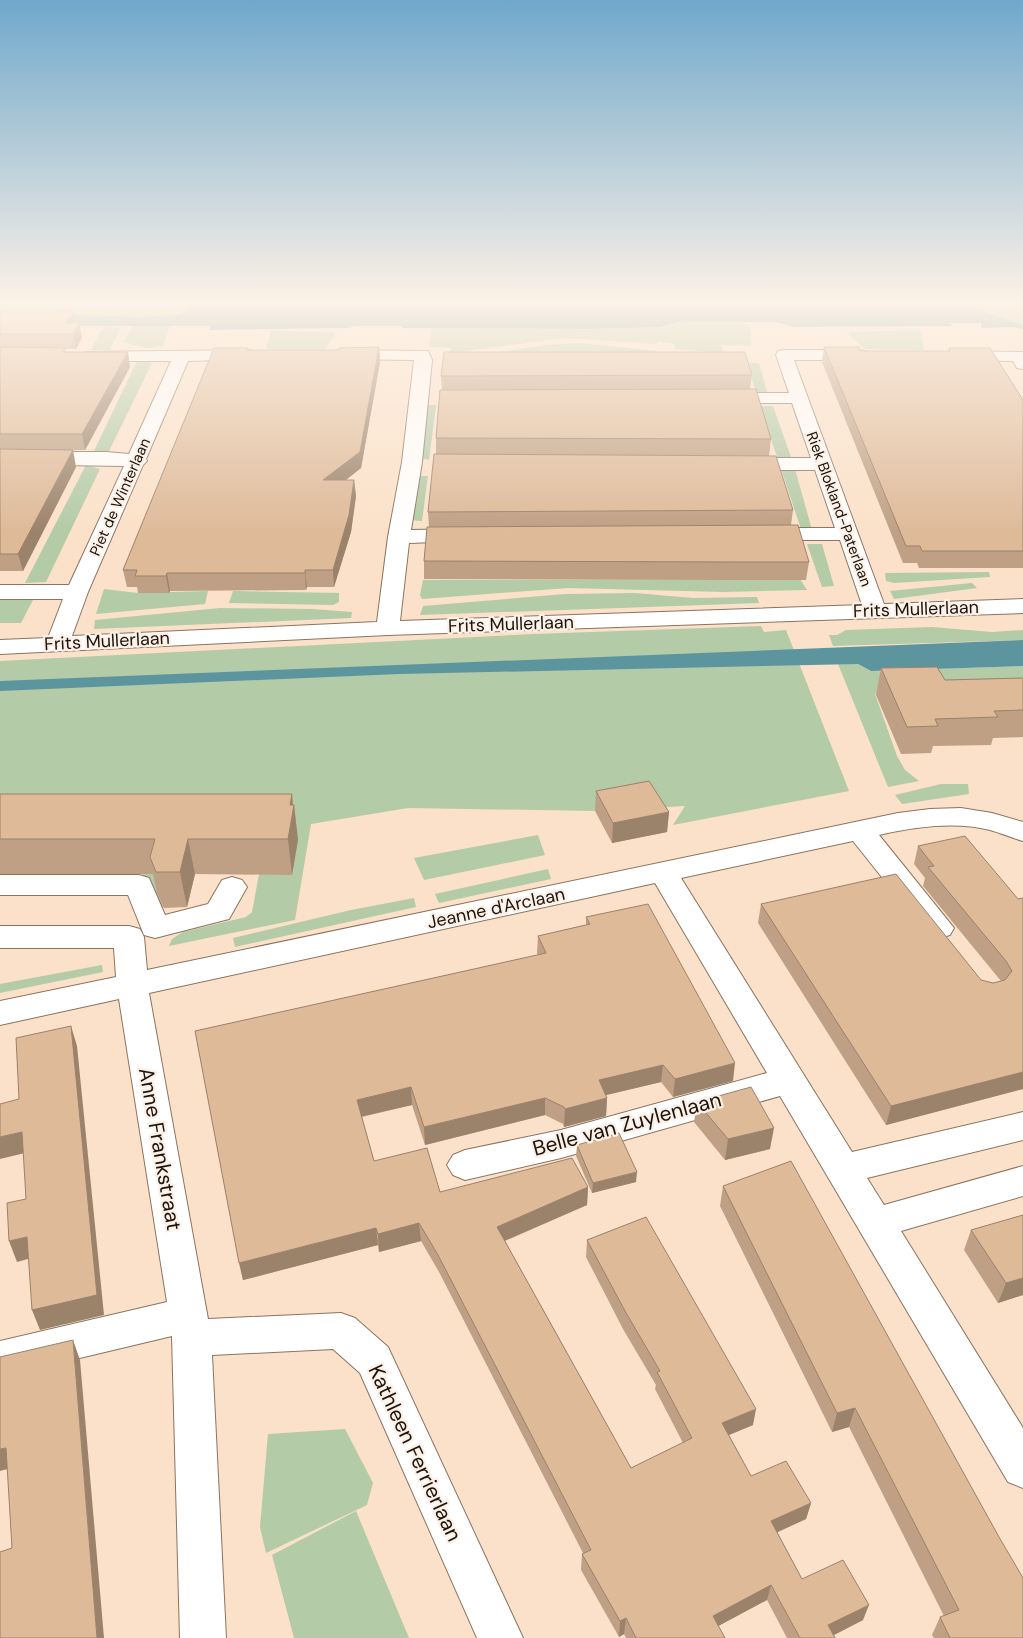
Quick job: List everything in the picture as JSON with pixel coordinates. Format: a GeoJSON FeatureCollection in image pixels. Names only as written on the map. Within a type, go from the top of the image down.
{"type":"FeatureCollection","features":[{"type":"Feature","properties":{"kind":"street","name":"Piet de Winterlaan"},"geometry":{"type":"LineString","coordinates":[[58,644],[77,592],[172,379]]}},
{"type":"Feature","properties":{"kind":"street"},"geometry":{"type":"LineString","coordinates":[[388,628],[399,537],[412,462],[428,399],[425,379]]}},
{"type":"Feature","properties":{"kind":"street","name":"Riek Blokland-Paterlaan"},"geometry":{"type":"LineString","coordinates":[[792,379],[875,610]]}},
{"type":"Feature","properties":{"kind":"street"},"geometry":{"type":"LineString","coordinates":[[706,398],[798,398]]}},
{"type":"Feature","properties":{"kind":"street"},"geometry":{"type":"LineString","coordinates":[[0,458],[106,458],[137,461]]}},
{"type":"Feature","properties":{"kind":"street"},"geometry":{"type":"LineString","coordinates":[[412,462],[433,462]]}},
{"type":"Feature","properties":{"kind":"street"},"geometry":{"type":"LineString","coordinates":[[718,464],[823,464]]}},
{"type":"Feature","properties":{"kind":"street"},"geometry":{"type":"LineString","coordinates":[[740,534],[847,534]]}},
{"type":"Feature","properties":{"kind":"street"},"geometry":{"type":"LineString","coordinates":[[399,537],[483,535]]}},
{"type":"Feature","properties":{"kind":"street"},"geometry":{"type":"LineString","coordinates":[[0,592],[77,592]]}},
{"type":"Feature","properties":{"kind":"street","name":"Frits Mullerlaan"},"geometry":{"type":"LineString","coordinates":[[0,646],[388,628],[1023,606]]}},
{"type":"Feature","properties":{"kind":"street","name":"Jeanne d'Arclaan"},"geometry":{"type":"LineString","coordinates":[[0,1013],[934,816],[965,816],[1008,825],[1023,832]]}},
{"type":"Feature","properties":{"kind":"street"},"geometry":{"type":"LineString","coordinates":[[868,829],[957,950]]}},
{"type":"Feature","properties":{"kind":"street"},"geometry":{"type":"LineString","coordinates":[[663,872],[1023,1467]]}},
{"type":"Feature","properties":{"kind":"street"},"geometry":{"type":"LineString","coordinates":[[0,885],[139,885],[142,932],[132,985]]}},
{"type":"Feature","properties":{"kind":"street"},"geometry":{"type":"LineString","coordinates":[[0,937],[142,932],[220,912],[232,887]]}},
{"type":"Feature","properties":{"kind":"street","name":"Anne Frankstraat"},"geometry":{"type":"LineString","coordinates":[[132,985],[190,1326],[203,1638]]}},
{"type":"Feature","properties":{"kind":"street","name":"Belle van Zuylenlaan"},"geometry":{"type":"LineString","coordinates":[[465,1165],[561,1144],[789,1080]]}},
{"type":"Feature","properties":{"kind":"street"},"geometry":{"type":"LineString","coordinates":[[843,1169],[1023,1126]]}},
{"type":"Feature","properties":{"kind":"street"},"geometry":{"type":"LineString","coordinates":[[876,1223],[1023,1181]]}},
{"type":"Feature","properties":{"kind":"street"},"geometry":{"type":"LineString","coordinates":[[0,1360],[190,1326]]}},
{"type":"Feature","properties":{"kind":"street","name":"Kathleen Ferrierlaan"},"geometry":{"type":"LineString","coordinates":[[190,1326],[341,1331],[374,1360],[500,1638]]}},
{"type":"Feature","properties":{"kind":"green space"},"geometry":{"type":"Polygon","coordinates":[[[128,379],[144,379],[109,451],[94,451],[128,379]]]}},
{"type":"Feature","properties":{"kind":"green space"},"geometry":{"type":"Polygon","coordinates":[[[752,379],[764,379],[768,395],[757,395],[752,379]]]}},
{"type":"Feature","properties":{"kind":"green space"},"geometry":{"type":"Polygon","coordinates":[[[425,405],[436,405],[429,460],[418,457],[425,405]]]}},
{"type":"Feature","properties":{"kind":"green space"},"geometry":{"type":"Polygon","coordinates":[[[760,406],[773,406],[791,457],[777,457],[760,406]]]}},
{"type":"Feature","properties":{"kind":"green space"},"geometry":{"type":"Polygon","coordinates":[[[86,465],[100,469],[46,582],[25,583],[86,465]]]}},
{"type":"Feature","properties":{"kind":"green space"},"geometry":{"type":"Polygon","coordinates":[[[781,469],[795,469],[812,530],[801,529],[781,469]]]}},
{"type":"Feature","properties":{"kind":"green space"},"geometry":{"type":"Polygon","coordinates":[[[416,476],[428,476],[422,521],[410,520],[416,476]]]}},
{"type":"Feature","properties":{"kind":"green space"},"geometry":{"type":"Polygon","coordinates":[[[807,544],[822,544],[834,586],[822,587],[807,544]]]}},
{"type":"Feature","properties":{"kind":"green space"},"geometry":{"type":"Polygon","coordinates":[[[989,572],[990,577],[894,583],[886,581],[885,573],[989,572]]]}},
{"type":"Feature","properties":{"kind":"green space"},"geometry":{"type":"Polygon","coordinates":[[[800,579],[807,590],[723,592],[568,588],[422,599],[420,595],[423,580],[800,579]]]}},
{"type":"Feature","properties":{"kind":"green space"},"geometry":{"type":"Polygon","coordinates":[[[972,583],[977,588],[894,599],[890,591],[972,583]]]}},
{"type":"Feature","properties":{"kind":"green space"},"geometry":{"type":"Polygon","coordinates":[[[104,589],[138,593],[208,591],[205,604],[96,614],[104,589]]]}},
{"type":"Feature","properties":{"kind":"green space"},"geometry":{"type":"Polygon","coordinates":[[[233,591],[339,593],[339,602],[333,605],[229,603],[233,591]]]}},
{"type":"Feature","properties":{"kind":"green space"},"geometry":{"type":"Polygon","coordinates":[[[635,593],[693,598],[757,597],[759,603],[420,615],[423,606],[565,594],[635,593]]]}},
{"type":"Feature","properties":{"kind":"green space"},"geometry":{"type":"Polygon","coordinates":[[[0,598],[34,598],[21,623],[0,623],[0,598]]]}},
{"type":"Feature","properties":{"kind":"green space"},"geometry":{"type":"Polygon","coordinates":[[[220,608],[312,609],[352,612],[351,618],[94,629],[95,620],[220,608]]]}},
{"type":"Feature","properties":{"kind":"green space"},"geometry":{"type":"Polygon","coordinates":[[[761,626],[764,632],[786,630],[849,791],[673,825],[685,806],[595,811],[408,808],[311,824],[295,920],[169,946],[172,939],[183,932],[246,917],[252,912],[259,874],[180,873],[170,907],[132,906],[143,873],[0,872],[0,691],[5,690],[0,681],[0,661],[534,634],[761,626]]]}},
{"type":"Feature","properties":{"kind":"green space"},"geometry":{"type":"Polygon","coordinates":[[[932,627],[992,632],[1023,630],[1023,640],[833,646],[829,635],[837,635],[846,630],[932,627]]]}},
{"type":"Feature","properties":{"kind":"green space"},"geometry":{"type":"Polygon","coordinates":[[[838,664],[858,664],[871,671],[1023,666],[1023,691],[875,694],[897,756],[905,770],[919,781],[888,787],[838,664]]]}},
{"type":"Feature","properties":{"kind":"green space"},"geometry":{"type":"Polygon","coordinates":[[[941,784],[968,784],[969,794],[902,804],[895,795],[941,784]]]}},
{"type":"Feature","properties":{"kind":"green space"},"geometry":{"type":"Polygon","coordinates":[[[538,835],[545,855],[424,880],[414,858],[538,835]]]}},
{"type":"Feature","properties":{"kind":"green space"},"geometry":{"type":"Polygon","coordinates":[[[548,869],[551,879],[439,903],[435,894],[548,869]]]}},
{"type":"Feature","properties":{"kind":"green space"},"geometry":{"type":"Polygon","coordinates":[[[414,898],[416,907],[235,947],[233,938],[351,910],[414,898]]]}},
{"type":"Feature","properties":{"kind":"green space"},"geometry":{"type":"Polygon","coordinates":[[[102,965],[103,972],[0,993],[0,984],[102,965]]]}},
{"type":"Feature","properties":{"kind":"green space"},"geometry":{"type":"Polygon","coordinates":[[[345,1429],[373,1483],[367,1505],[266,1553],[260,1527],[268,1434],[345,1429]]]}},
{"type":"Feature","properties":{"kind":"green space"},"geometry":{"type":"Polygon","coordinates":[[[356,1511],[409,1638],[294,1638],[272,1555],[356,1511]]]}},
{"type":"Feature","properties":{"kind":"water"},"geometry":{"type":"Polygon","coordinates":[[[1023,640],[1023,666],[871,671],[858,664],[399,674],[0,691],[0,681],[1023,640]]]}},
{"type":"Feature","properties":{"kind":"building"},"geometry":{"type":"Polygon","coordinates":[[[0,379],[113,379],[82,434],[0,434],[0,379]]]}},
{"type":"Feature","properties":{"kind":"building"},"geometry":{"type":"Polygon","coordinates":[[[201,379],[373,379],[360,452],[323,480],[354,480],[349,515],[333,570],[305,570],[305,573],[167,573],[166,576],[135,576],[137,570],[123,570],[201,379]]]}},
{"type":"Feature","properties":{"kind":"building"},"geometry":{"type":"Polygon","coordinates":[[[837,379],[1010,379],[1023,400],[1023,551],[922,551],[920,546],[906,546],[837,379]]]}},
{"type":"Feature","properties":{"kind":"building"},"geometry":{"type":"Polygon","coordinates":[[[756,389],[771,439],[436,438],[440,390],[756,389]]]}},
{"type":"Feature","properties":{"kind":"building"},"geometry":{"type":"Polygon","coordinates":[[[0,449],[73,450],[18,554],[0,554],[0,449]]]}},
{"type":"Feature","properties":{"kind":"building"},"geometry":{"type":"Polygon","coordinates":[[[434,454],[776,456],[793,510],[428,512],[434,454]]]}},
{"type":"Feature","properties":{"kind":"building"},"geometry":{"type":"Polygon","coordinates":[[[798,525],[809,562],[424,561],[427,527],[798,525]]]}},
{"type":"Feature","properties":{"kind":"building"},"geometry":{"type":"Polygon","coordinates":[[[937,667],[945,680],[1023,678],[1023,710],[994,711],[998,717],[935,719],[938,726],[907,727],[881,668],[937,667]]]}},
{"type":"Feature","properties":{"kind":"building"},"geometry":{"type":"Polygon","coordinates":[[[649,781],[669,812],[613,823],[596,791],[649,781]]]}},
{"type":"Feature","properties":{"kind":"building"},"geometry":{"type":"Polygon","coordinates":[[[0,794],[292,794],[290,805],[294,805],[288,839],[188,839],[180,872],[156,872],[150,857],[155,839],[0,839],[0,794]]]}},
{"type":"Feature","properties":{"kind":"building"},"geometry":{"type":"Polygon","coordinates":[[[965,836],[1018,899],[1023,898],[1023,1072],[891,1106],[761,904],[896,874],[981,980],[993,983],[1005,980],[1012,971],[1006,961],[928,867],[934,866],[918,846],[965,836]]]}},
{"type":"Feature","properties":{"kind":"building"},"geometry":{"type":"Polygon","coordinates":[[[648,904],[735,1063],[675,1079],[663,1065],[599,1080],[607,1098],[565,1109],[545,1098],[424,1127],[411,1087],[357,1100],[374,1161],[427,1148],[440,1192],[572,1158],[588,1187],[497,1227],[631,1468],[692,1438],[657,1372],[660,1371],[587,1240],[646,1217],[756,1409],[722,1423],[751,1476],[786,1461],[811,1503],[771,1521],[802,1579],[843,1560],[869,1605],[828,1625],[835,1638],[800,1638],[771,1585],[713,1616],[725,1638],[636,1638],[626,1618],[620,1621],[582,1554],[591,1550],[438,1255],[419,1223],[378,1234],[376,1228],[239,1263],[195,1031],[546,953],[538,936],[590,924],[586,917],[648,904]]]}},
{"type":"Feature","properties":{"kind":"building"},"geometry":{"type":"Polygon","coordinates":[[[71,1026],[97,1295],[32,1310],[27,1237],[9,1241],[7,1203],[26,1199],[22,1132],[0,1137],[0,1104],[19,1099],[16,1038],[71,1026]]]}},
{"type":"Feature","properties":{"kind":"building"},"geometry":{"type":"Polygon","coordinates":[[[751,1087],[774,1128],[728,1139],[697,1102],[751,1087]]]}},
{"type":"Feature","properties":{"kind":"building"},"geometry":{"type":"Polygon","coordinates":[[[619,1133],[637,1172],[593,1183],[577,1145],[619,1133]]]}},
{"type":"Feature","properties":{"kind":"building"},"geometry":{"type":"Polygon","coordinates":[[[791,1161],[1023,1578],[1023,1638],[950,1638],[940,1617],[959,1610],[855,1408],[837,1413],[723,1186],[791,1161]]]}},
{"type":"Feature","properties":{"kind":"building"},"geometry":{"type":"Polygon","coordinates":[[[1023,1215],[1023,1278],[1006,1283],[971,1230],[1023,1215]]]}},
{"type":"Feature","properties":{"kind":"building"},"geometry":{"type":"Polygon","coordinates":[[[73,1340],[97,1638],[0,1638],[0,1552],[12,1548],[6,1448],[0,1449],[0,1357],[73,1340]]]}}]}
